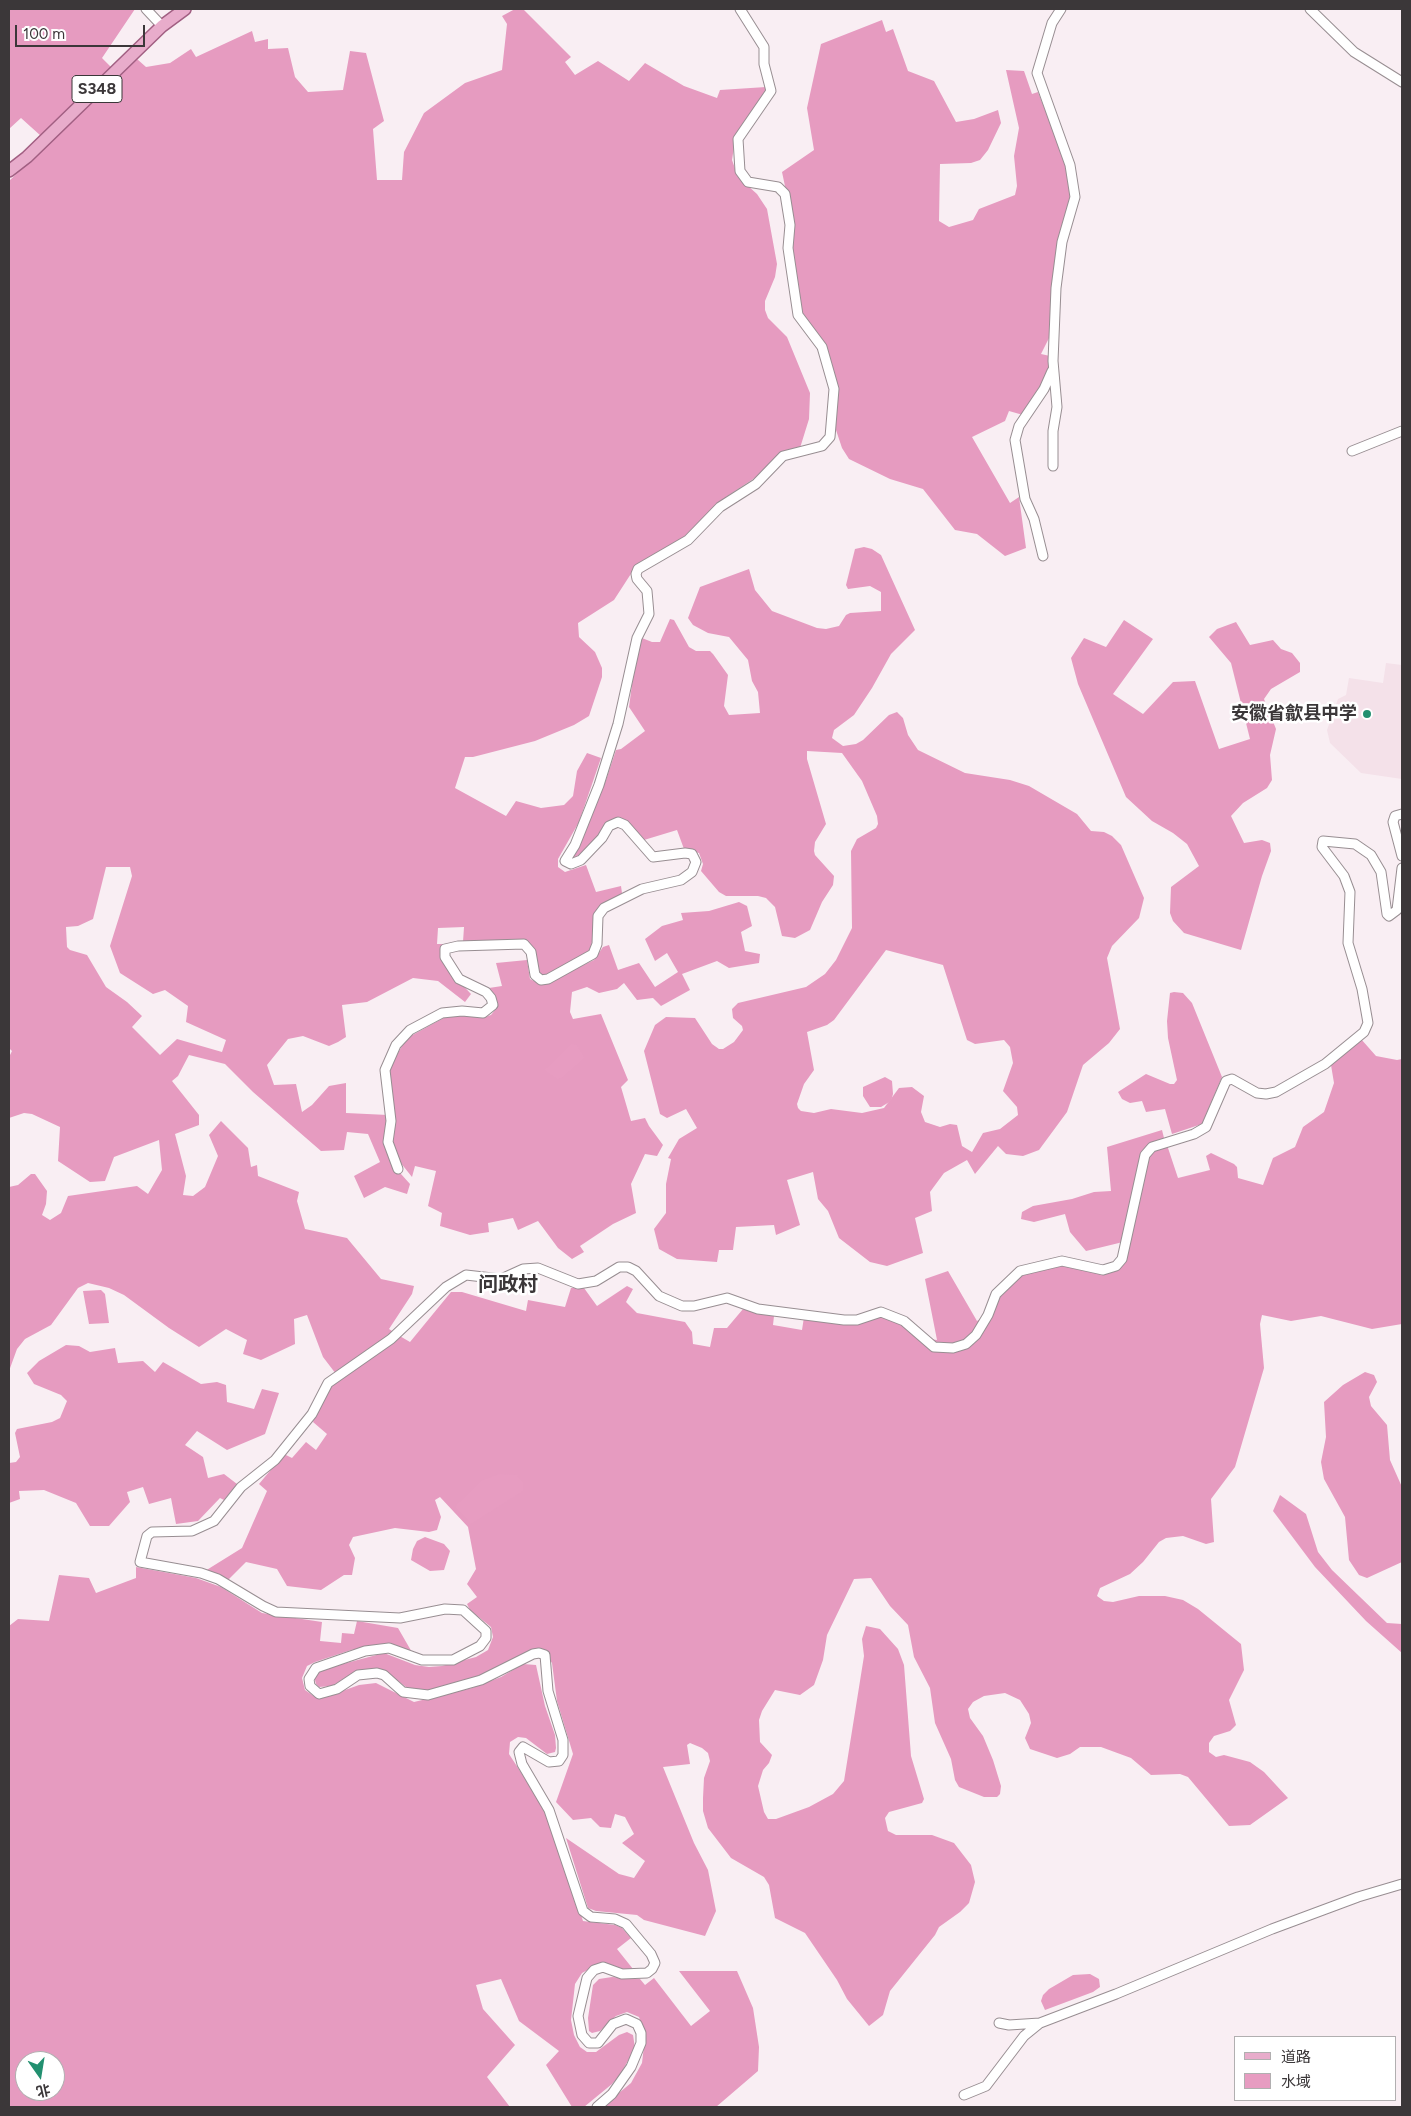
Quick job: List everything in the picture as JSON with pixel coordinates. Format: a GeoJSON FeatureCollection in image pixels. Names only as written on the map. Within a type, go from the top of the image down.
{"type":"FeatureCollection","features":[{"type":"Feature","properties":{"kind":"main road","name":"S348"},"geometry":{"type":"LineString","coordinates":[[9,171],[27,157],[162,26],[185,9]]}},
{"type":"Feature","properties":{"kind":"street"},"geometry":{"type":"LineString","coordinates":[[146,9],[162,26]]}},
{"type":"Feature","properties":{"kind":"street"},"geometry":{"type":"LineString","coordinates":[[398,1168],[388,1142],[391,1122],[385,1070],[396,1045],[410,1030],[442,1014],[462,1011],[483,1013],[493,1006],[491,998],[486,992],[459,979],[445,957],[446,949],[458,946],[524,944],[531,952],[535,975],[541,980],[548,979],[593,954],[597,944],[598,916],[604,908],[642,889],[676,882],[692,872],[696,862],[692,854],[685,853],[653,857],[625,825],[618,822],[608,826],[602,838],[581,860],[571,864],[566,860],[575,845],[599,785],[618,724],[637,638],[649,614],[647,591],[637,579],[636,574],[638,569],[688,540],[720,507],[756,484],[783,456],[822,446],[831,434],[834,389],[822,347],[798,315],[788,248],[790,225],[785,194],[778,187],[748,182],[740,171],[738,139],[771,91],[764,64],[764,47],[740,9]]}},
{"type":"Feature","properties":{"kind":"street"},"geometry":{"type":"LineString","coordinates":[[1052,466],[1052,430],[1057,407],[1053,368],[1058,265],[1075,197],[1070,165],[1038,73],[1052,23],[1061,9]]}},
{"type":"Feature","properties":{"kind":"street"},"geometry":{"type":"LineString","coordinates":[[1310,9],[1354,52],[1402,82]]}},
{"type":"Feature","properties":{"kind":"street"},"geometry":{"type":"LineString","coordinates":[[1043,556],[1034,519],[1025,499],[1015,440],[1019,426],[1044,389],[1053,368]]}},
{"type":"Feature","properties":{"kind":"street"},"geometry":{"type":"LineString","coordinates":[[1352,451],[1402,432]]}},
{"type":"Feature","properties":{"kind":"street"},"geometry":{"type":"LineString","coordinates":[[1402,814],[1398,814],[1393,819],[1402,856]]}},
{"type":"Feature","properties":{"kind":"street"},"geometry":{"type":"LineString","coordinates":[[596,2107],[612,2094],[631,2067],[641,2043],[641,2033],[637,2024],[626,2019],[613,2024],[598,2043],[589,2043],[580,2029],[578,2016],[587,1978],[594,1970],[603,1967],[622,1974],[647,1973],[655,1963],[651,1954],[626,1924],[615,1919],[591,1917],[583,1911],[549,1810],[522,1764],[519,1752],[522,1747],[549,1762],[559,1761],[563,1755],[563,1740],[548,1691],[544,1656],[539,1653],[533,1654],[480,1680],[428,1695],[403,1692],[384,1675],[377,1673],[358,1675],[337,1690],[318,1694],[310,1686],[309,1679],[316,1668],[365,1651],[389,1648],[422,1660],[453,1660],[480,1646],[486,1638],[486,1631],[463,1610],[453,1609],[400,1618],[276,1612],[218,1579],[201,1573],[140,1562],[147,1536],[152,1532],[192,1531],[214,1521],[241,1488],[275,1460],[312,1414],[328,1383],[391,1339],[446,1287],[466,1275],[501,1279],[522,1269],[538,1268],[578,1284],[596,1281],[619,1268],[628,1267],[636,1270],[658,1296],[682,1306],[694,1306],[727,1298],[758,1309],[844,1320],[863,1318],[881,1312],[904,1321],[934,1347],[953,1348],[966,1344],[976,1335],[988,1315],[996,1294],[1020,1270],[1062,1261],[1103,1270],[1116,1266],[1122,1258],[1145,1155],[1152,1147],[1194,1134],[1206,1127],[1226,1081],[1232,1079],[1257,1093],[1276,1092],[1325,1064],[1364,1032],[1368,1023],[1362,988],[1348,943],[1350,892],[1344,876],[1322,848],[1323,842],[1356,844],[1371,855],[1382,872],[1387,914],[1389,916],[1397,910],[1402,868]]}},
{"type":"Feature","properties":{"kind":"street"},"geometry":{"type":"LineString","coordinates":[[999,2023],[1009,2025],[1040,2023],[1116,1994],[1272,1929],[1358,1897],[1402,1884]]}},
{"type":"Feature","properties":{"kind":"street"},"geometry":{"type":"LineString","coordinates":[[964,2095],[986,2086],[1024,2036],[1040,2023]]}},
{"type":"Feature","properties":{"kind":"shaded area"},"geometry":{"type":"Polygon","coordinates":[[[9,9],[135,9],[102,58],[111,67],[41,136],[21,118],[9,129],[9,9]]]}},
{"type":"Feature","properties":{"kind":"shaded area"},"geometry":{"type":"Polygon","coordinates":[[[515,9],[523,9],[571,57],[565,62],[575,75],[598,61],[629,81],[645,63],[684,86],[717,98],[720,90],[766,87],[766,91],[736,134],[732,160],[738,177],[757,194],[767,209],[777,264],[775,277],[765,301],[765,310],[768,318],[787,337],[810,393],[809,419],[800,448],[726,497],[684,540],[636,566],[614,600],[578,623],[579,637],[595,652],[602,668],[602,677],[589,716],[574,725],[535,741],[473,757],[465,757],[455,788],[506,816],[516,801],[541,808],[564,805],[573,796],[577,771],[587,753],[601,758],[579,822],[558,859],[558,867],[565,872],[586,865],[596,892],[621,886],[622,893],[593,915],[595,921],[591,948],[587,953],[543,976],[539,972],[535,951],[528,943],[463,942],[464,927],[438,928],[437,944],[444,944],[441,950],[454,976],[471,994],[465,1002],[438,981],[413,978],[367,1002],[342,1005],[346,1037],[338,1042],[329,1046],[303,1036],[288,1039],[267,1065],[274,1085],[296,1084],[302,1112],[312,1105],[329,1086],[346,1083],[346,1113],[388,1115],[384,1144],[392,1164],[410,1184],[407,1194],[385,1187],[364,1198],[354,1176],[380,1162],[368,1134],[347,1132],[344,1150],[321,1151],[253,1092],[225,1064],[189,1055],[178,1076],[172,1081],[199,1115],[199,1125],[175,1134],[186,1176],[183,1195],[193,1196],[205,1187],[218,1156],[209,1135],[221,1121],[248,1148],[251,1167],[257,1165],[258,1176],[299,1192],[297,1201],[305,1229],[347,1238],[381,1279],[414,1286],[412,1294],[389,1329],[395,1333],[336,1374],[323,1357],[307,1315],[294,1319],[295,1344],[261,1360],[243,1354],[247,1340],[226,1329],[199,1347],[124,1295],[109,1288],[88,1283],[78,1288],[51,1325],[25,1339],[17,1349],[9,1371],[9,1187],[18,1185],[31,1174],[35,1174],[47,1191],[46,1204],[42,1215],[50,1220],[61,1213],[68,1196],[137,1186],[148,1194],[162,1170],[159,1140],[114,1157],[105,1181],[90,1182],[58,1161],[60,1127],[32,1114],[24,1113],[9,1118],[9,1057],[12,1051],[9,1048],[9,181],[137,59],[146,67],[170,63],[191,49],[196,57],[252,31],[255,42],[268,39],[268,49],[288,48],[295,77],[308,92],[343,90],[350,51],[366,53],[384,121],[373,129],[377,180],[402,180],[404,152],[424,113],[465,83],[502,70],[507,24],[502,16],[515,9]],[[106,867],[93,919],[78,926],[66,927],[67,947],[70,950],[87,955],[106,987],[142,1016],[132,1027],[160,1055],[177,1039],[222,1052],[226,1040],[186,1022],[188,1006],[165,990],[153,994],[120,973],[110,946],[132,876],[130,867],[106,867]]]}},
{"type":"Feature","properties":{"kind":"shaded area"},"geometry":{"type":"Polygon","coordinates":[[[882,20],[886,32],[893,29],[908,71],[934,81],[956,122],[974,119],[998,110],[1001,123],[988,150],[980,160],[971,163],[940,164],[939,221],[949,227],[973,220],[979,209],[1015,195],[1017,186],[1014,156],[1019,128],[1006,70],[1024,71],[1032,94],[1038,92],[1066,163],[1071,202],[1050,336],[1041,354],[1050,356],[1050,371],[1023,415],[1009,411],[1005,421],[972,437],[1010,503],[1019,497],[1026,548],[1005,556],[977,534],[955,530],[923,489],[890,479],[849,459],[842,448],[834,424],[838,387],[827,348],[819,335],[802,316],[791,249],[793,224],[782,172],[814,150],[807,108],[821,44],[882,20]]]}},
{"type":"Feature","properties":{"kind":"shaded area"},"geometry":{"type":"Polygon","coordinates":[[[864,547],[872,549],[881,555],[915,630],[891,654],[854,715],[834,730],[832,738],[843,746],[856,744],[863,740],[889,715],[897,712],[903,718],[908,735],[918,750],[965,773],[1010,780],[1029,786],[1077,814],[1091,831],[1104,832],[1112,836],[1121,845],[1144,898],[1139,918],[1112,946],[1107,958],[1120,1029],[1109,1043],[1083,1065],[1067,1112],[1039,1150],[1023,1156],[1006,1154],[998,1146],[975,1174],[967,1160],[944,1173],[930,1192],[932,1211],[915,1218],[923,1253],[887,1266],[870,1262],[839,1238],[828,1211],[818,1199],[813,1172],[787,1180],[800,1225],[776,1235],[774,1225],[736,1227],[733,1250],[719,1250],[717,1262],[677,1259],[659,1249],[654,1229],[666,1213],[666,1184],[671,1159],[668,1158],[679,1139],[697,1128],[686,1109],[667,1118],[660,1114],[644,1051],[655,1025],[666,1017],[695,1018],[712,1044],[719,1049],[723,1049],[734,1042],[743,1030],[742,1026],[733,1018],[732,1009],[738,1003],[806,987],[825,974],[836,960],[852,928],[851,851],[857,839],[876,828],[878,824],[877,816],[862,781],[842,753],[807,751],[807,759],[826,824],[815,842],[814,851],[815,855],[834,876],[833,885],[822,902],[810,930],[795,938],[782,936],[775,907],[766,898],[758,896],[726,896],[719,892],[701,871],[703,864],[699,853],[684,849],[677,830],[644,840],[627,822],[609,822],[591,844],[575,858],[571,858],[606,780],[616,750],[621,749],[645,731],[629,707],[637,647],[642,638],[652,642],[660,642],[670,619],[674,620],[689,647],[696,651],[710,651],[728,675],[724,706],[729,715],[760,713],[758,692],[752,681],[748,660],[729,637],[708,633],[693,625],[688,618],[700,587],[749,569],[755,590],[772,611],[817,628],[826,629],[839,626],[846,615],[850,613],[881,611],[881,592],[870,586],[848,589],[846,585],[855,549],[864,547]],[[886,950],[834,1020],[827,1025],[807,1032],[814,1070],[804,1084],[797,1104],[801,1111],[814,1113],[831,1109],[862,1113],[884,1108],[899,1088],[912,1087],[924,1096],[921,1112],[925,1122],[940,1127],[950,1124],[957,1125],[962,1146],[972,1152],[983,1133],[1000,1129],[1018,1115],[1017,1107],[1003,1091],[1013,1063],[1010,1047],[1004,1040],[975,1044],[967,1040],[943,965],[886,950]]]}},
{"type":"Feature","properties":{"kind":"shaded area"},"geometry":{"type":"Polygon","coordinates":[[[1124,620],[1153,639],[1113,694],[1143,714],[1173,682],[1195,681],[1219,749],[1250,739],[1231,663],[1209,637],[1217,629],[1236,622],[1250,645],[1273,640],[1281,649],[1292,653],[1300,663],[1300,672],[1271,689],[1264,699],[1276,729],[1270,755],[1272,780],[1267,788],[1243,803],[1231,816],[1244,843],[1262,840],[1270,843],[1271,851],[1241,950],[1184,933],[1173,921],[1170,913],[1171,887],[1199,866],[1187,844],[1173,833],[1152,821],[1126,797],[1078,684],[1071,658],[1084,638],[1106,647],[1124,620]]]}},
{"type":"Feature","properties":{"kind":"shaded area","name":"安徽省歙县中学"},"geometry":{"type":"Polygon","coordinates":[[[1386,663],[1402,665],[1402,779],[1361,773],[1330,743],[1327,730],[1338,699],[1346,695],[1349,678],[1383,683],[1386,663]]]}},
{"type":"Feature","properties":{"kind":"shaded area"},"geometry":{"type":"Polygon","coordinates":[[[739,902],[747,906],[752,926],[741,932],[745,951],[760,954],[759,963],[729,968],[717,961],[682,974],[690,990],[661,1006],[653,998],[637,1000],[624,983],[617,989],[599,993],[587,987],[572,992],[570,1012],[573,1019],[601,1014],[628,1080],[621,1087],[631,1121],[645,1118],[663,1145],[657,1156],[645,1154],[631,1184],[636,1213],[613,1224],[580,1246],[584,1252],[572,1259],[558,1248],[538,1221],[518,1230],[513,1218],[488,1223],[489,1232],[470,1235],[440,1226],[442,1213],[428,1206],[436,1171],[415,1166],[412,1177],[396,1157],[390,1143],[395,1120],[387,1076],[388,1069],[407,1038],[449,1015],[462,1014],[482,1018],[491,1015],[495,1010],[496,1002],[489,988],[502,986],[496,963],[527,960],[530,979],[540,984],[594,960],[603,947],[609,945],[618,970],[639,963],[655,987],[678,972],[667,953],[655,961],[645,939],[662,926],[683,920],[681,913],[709,911],[739,902]]]}},
{"type":"Feature","properties":{"kind":"shaded area"},"geometry":{"type":"Polygon","coordinates":[[[1170,993],[1183,993],[1192,1003],[1222,1077],[1202,1124],[1172,1134],[1165,1109],[1146,1112],[1142,1101],[1130,1103],[1122,1099],[1118,1092],[1146,1074],[1170,1084],[1174,1084],[1177,1080],[1168,1038],[1167,1021],[1170,993]]]}},
{"type":"Feature","properties":{"kind":"shaded area"},"geometry":{"type":"Polygon","coordinates":[[[1361,1039],[1376,1056],[1397,1060],[1402,1059],[1402,1324],[1372,1329],[1321,1316],[1291,1321],[1262,1315],[1260,1324],[1264,1368],[1235,1467],[1211,1499],[1214,1542],[1206,1544],[1183,1536],[1166,1538],[1159,1542],[1143,1562],[1130,1574],[1100,1588],[1097,1596],[1104,1601],[1113,1602],[1139,1596],[1165,1596],[1183,1600],[1198,1609],[1241,1644],[1244,1670],[1229,1700],[1236,1725],[1230,1731],[1214,1736],[1209,1743],[1209,1752],[1216,1757],[1224,1755],[1250,1762],[1264,1772],[1288,1798],[1250,1825],[1229,1826],[1188,1777],[1180,1774],[1151,1775],[1131,1758],[1101,1747],[1080,1747],[1070,1754],[1057,1758],[1030,1749],[1025,1738],[1031,1723],[1029,1714],[1020,1700],[1005,1693],[984,1696],[973,1702],[968,1709],[970,1718],[983,1736],[993,1760],[1001,1786],[1000,1794],[997,1797],[984,1797],[959,1787],[955,1780],[951,1759],[935,1723],[930,1688],[914,1657],[908,1625],[890,1606],[871,1578],[854,1579],[827,1635],[823,1660],[814,1685],[800,1695],[775,1690],[762,1711],[759,1720],[760,1742],[772,1755],[769,1763],[763,1770],[758,1786],[764,1812],[768,1819],[776,1819],[809,1807],[833,1794],[844,1781],[864,1656],[862,1639],[866,1626],[880,1629],[898,1649],[904,1665],[911,1756],[924,1799],[922,1803],[889,1812],[885,1818],[888,1831],[896,1835],[932,1835],[954,1843],[971,1865],[975,1882],[969,1903],[939,1927],[935,1935],[890,1991],[883,2015],[869,2026],[847,1999],[837,1980],[805,1933],[775,1918],[769,1885],[764,1877],[731,1858],[708,1828],[703,1811],[703,1798],[704,1778],[710,1761],[708,1753],[702,1748],[690,1743],[687,1745],[690,1764],[663,1767],[694,1843],[708,1870],[716,1911],[705,1936],[644,1920],[637,1915],[596,1911],[588,1908],[566,1838],[619,1874],[634,1878],[645,1861],[622,1843],[634,1834],[625,1817],[615,1814],[611,1828],[600,1827],[591,1818],[573,1820],[556,1802],[573,1754],[557,1701],[552,1663],[542,1649],[530,1650],[474,1678],[433,1691],[410,1690],[386,1672],[377,1668],[354,1672],[332,1686],[319,1687],[316,1684],[314,1676],[320,1670],[384,1653],[415,1665],[429,1667],[442,1666],[476,1657],[488,1650],[493,1637],[491,1627],[470,1610],[467,1604],[477,1597],[467,1584],[476,1569],[468,1527],[440,1497],[435,1500],[441,1517],[437,1530],[429,1532],[395,1528],[353,1537],[349,1545],[355,1558],[352,1575],[344,1575],[321,1590],[287,1586],[277,1569],[246,1562],[228,1580],[205,1571],[242,1548],[267,1491],[259,1484],[284,1454],[292,1458],[306,1442],[316,1450],[327,1434],[313,1422],[325,1394],[339,1378],[398,1335],[410,1342],[451,1292],[462,1292],[526,1311],[528,1300],[565,1307],[571,1288],[584,1288],[597,1306],[627,1286],[633,1289],[626,1302],[637,1313],[685,1322],[692,1332],[693,1344],[710,1347],[714,1328],[727,1328],[743,1309],[774,1316],[773,1325],[802,1330],[804,1317],[839,1323],[874,1310],[891,1311],[929,1339],[937,1340],[925,1279],[948,1271],[977,1321],[985,1316],[992,1296],[1023,1273],[1052,1265],[1071,1266],[1101,1273],[1121,1264],[1146,1162],[1152,1151],[1167,1145],[1178,1178],[1210,1170],[1206,1156],[1211,1153],[1234,1164],[1237,1167],[1238,1178],[1263,1185],[1273,1158],[1295,1147],[1303,1127],[1324,1112],[1334,1083],[1331,1065],[1361,1039]]]}},
{"type":"Feature","properties":{"kind":"shaded area"},"geometry":{"type":"Polygon","coordinates":[[[1162,1130],[1164,1138],[1146,1147],[1140,1158],[1123,1242],[1086,1251],[1070,1232],[1065,1214],[1034,1222],[1021,1219],[1022,1212],[1033,1206],[1072,1199],[1094,1192],[1111,1191],[1107,1147],[1162,1130]]]}},
{"type":"Feature","properties":{"kind":"shaded area"},"geometry":{"type":"Polygon","coordinates":[[[66,1345],[79,1346],[90,1352],[115,1348],[118,1363],[143,1361],[155,1372],[163,1362],[201,1384],[217,1382],[226,1385],[227,1402],[254,1409],[262,1389],[279,1393],[265,1434],[227,1450],[197,1431],[185,1445],[203,1457],[208,1478],[224,1474],[237,1484],[224,1500],[220,1498],[198,1521],[176,1524],[171,1498],[149,1504],[143,1487],[127,1492],[130,1502],[109,1526],[90,1526],[76,1503],[44,1490],[19,1491],[20,1499],[9,1503],[9,1463],[16,1462],[20,1457],[15,1433],[17,1429],[52,1422],[60,1418],[67,1401],[61,1395],[34,1384],[27,1373],[39,1361],[66,1345]]]}},
{"type":"Feature","properties":{"kind":"shaded area"},"geometry":{"type":"Polygon","coordinates":[[[1365,1372],[1374,1375],[1377,1382],[1369,1397],[1371,1406],[1387,1425],[1390,1460],[1402,1487],[1402,1562],[1367,1578],[1359,1575],[1349,1560],[1345,1517],[1324,1479],[1321,1462],[1326,1437],[1324,1402],[1343,1385],[1365,1372]]]}},
{"type":"Feature","properties":{"kind":"shaded area"},"geometry":{"type":"Polygon","coordinates":[[[1280,1495],[1306,1514],[1318,1552],[1332,1570],[1387,1623],[1402,1624],[1402,1653],[1366,1621],[1315,1567],[1273,1511],[1280,1495]]]}},
{"type":"Feature","properties":{"kind":"shaded area"},"geometry":{"type":"Polygon","coordinates":[[[136,1567],[196,1578],[221,1587],[262,1613],[322,1622],[320,1641],[341,1643],[342,1633],[354,1634],[357,1621],[398,1628],[413,1654],[372,1646],[351,1650],[315,1662],[307,1666],[302,1678],[305,1690],[315,1697],[323,1698],[359,1685],[376,1683],[414,1702],[472,1688],[501,1677],[523,1664],[536,1665],[545,1706],[555,1735],[555,1752],[547,1754],[526,1738],[518,1737],[510,1742],[509,1754],[544,1808],[552,1826],[583,1921],[615,1925],[622,1928],[631,1938],[617,1949],[633,1969],[624,1970],[606,1965],[595,1966],[582,1973],[575,1984],[571,2020],[574,2035],[580,2047],[587,2052],[596,2052],[619,2035],[627,2032],[633,2035],[635,2048],[620,2075],[612,2084],[584,2107],[572,2107],[546,2065],[559,2051],[519,2021],[501,1979],[476,1985],[483,2009],[515,2045],[487,2077],[510,2107],[9,2107],[9,1626],[18,1619],[49,1621],[59,1575],[89,1578],[96,1593],[136,1578],[136,1567]]]}},
{"type":"Feature","properties":{"kind":"shaded area"},"geometry":{"type":"Polygon","coordinates":[[[679,1971],[737,1971],[753,2008],[759,2047],[758,2071],[716,2107],[602,2107],[631,2083],[642,2063],[645,2037],[639,2017],[627,2012],[616,2016],[600,2031],[592,2033],[589,2031],[588,2018],[593,1985],[599,1979],[612,1977],[640,1979],[645,1985],[654,1978],[691,2026],[710,2011],[679,1971]]]}},
{"type":"Feature","properties":{"kind":"water"},"geometry":{"type":"Polygon","coordinates":[[[571,1044],[577,1045],[585,1058],[563,1077],[557,1079],[544,1070],[571,1044]]]}},
{"type":"Feature","properties":{"kind":"water"},"geometry":{"type":"Polygon","coordinates":[[[885,1077],[892,1081],[893,1094],[891,1101],[881,1107],[870,1107],[863,1096],[863,1087],[885,1077]]]}},
{"type":"Feature","properties":{"kind":"water"},"geometry":{"type":"Polygon","coordinates":[[[101,1290],[105,1294],[109,1323],[89,1324],[83,1291],[101,1290]]]}},
{"type":"Feature","properties":{"kind":"water"},"geometry":{"type":"Polygon","coordinates":[[[499,1474],[517,1475],[523,1482],[523,1491],[471,1524],[456,1508],[457,1504],[481,1481],[499,1474]]]}},
{"type":"Feature","properties":{"kind":"water"},"geometry":{"type":"Polygon","coordinates":[[[425,1537],[444,1544],[450,1551],[444,1570],[430,1571],[411,1560],[417,1541],[425,1537]]]}},
{"type":"Feature","properties":{"kind":"water"},"geometry":{"type":"Polygon","coordinates":[[[1090,1974],[1099,1979],[1100,1987],[1093,1992],[1045,2010],[1041,2001],[1043,1995],[1049,1989],[1073,1975],[1090,1974]]]}},
{"type":"Feature","properties":{"kind":"place","name":"安徽省歙县中学"},"geometry":{"type":"Point","coordinates":[1367,714]}},
{"type":"Feature","properties":{"kind":"district","name":"问政村"},"geometry":{"type":"Point","coordinates":[508,1285]}}]}
